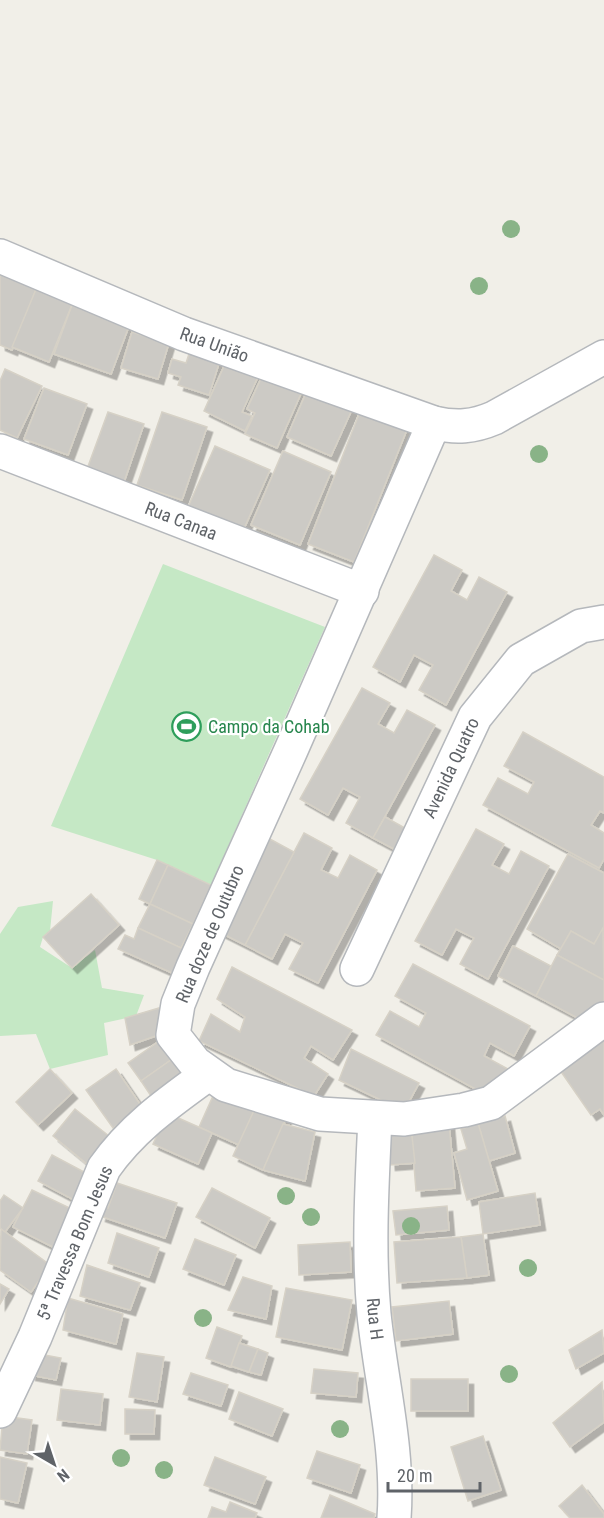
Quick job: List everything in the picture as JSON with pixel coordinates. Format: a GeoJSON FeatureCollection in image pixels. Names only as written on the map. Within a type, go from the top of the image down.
{"type":"FeatureCollection","features":[{"type":"Feature","properties":{"kind":"street","name":"Rua União"},"geometry":{"type":"LineString","coordinates":[[0,256],[184,334],[434,423],[454,427],[478,425],[604,357]]}},
{"type":"Feature","properties":{"kind":"street","name":"Rua doze de Outubro"},"geometry":{"type":"LineString","coordinates":[[434,423],[362,591],[178,1004],[173,1035],[184,1052],[208,1074],[226,1085],[320,1114],[375,1118],[426,1116],[491,1102],[604,1019]]}},
{"type":"Feature","properties":{"kind":"street","name":"Rua Canaa"},"geometry":{"type":"LineString","coordinates":[[0,451],[362,591]]}},
{"type":"Feature","properties":{"kind":"street","name":"Avenida Quatro"},"geometry":{"type":"LineString","coordinates":[[357,969],[475,717],[521,660],[581,626],[604,622]]}},
{"type":"Feature","properties":{"kind":"street","name":"5ª Travessa Bom Jesus"},"geometry":{"type":"LineString","coordinates":[[0,1411],[35,1337],[104,1168],[122,1143],[151,1115],[208,1074]]}},
{"type":"Feature","properties":{"kind":"street","name":"Rua H"},"geometry":{"type":"LineString","coordinates":[[375,1118],[369,1246],[374,1316],[390,1419],[394,1518]]}},
{"type":"Feature","properties":{"kind":"green space","name":"Campo da Cohab"},"geometry":{"type":"Polygon","coordinates":[[[163,564],[325,627],[211,885],[157,860],[51,826],[163,564]]]}},
{"type":"Feature","properties":{"kind":"green space"},"geometry":{"type":"Polygon","coordinates":[[[53,901],[50,931],[43,937],[40,947],[72,968],[95,950],[102,988],[144,995],[136,1016],[104,1023],[108,1055],[50,1069],[36,1034],[0,1036],[0,934],[18,907],[53,901]]]}},
{"type":"Feature","properties":{"kind":"building"},"geometry":{"type":"Polygon","coordinates":[[[3,267],[39,282],[12,350],[0,345],[0,275],[3,267]]]}},
{"type":"Feature","properties":{"kind":"building"},"geometry":{"type":"Polygon","coordinates":[[[39,282],[75,297],[49,362],[12,347],[39,282]]]}},
{"type":"Feature","properties":{"kind":"building"},"geometry":{"type":"Polygon","coordinates":[[[75,297],[132,318],[111,374],[54,354],[75,297]]]}},
{"type":"Feature","properties":{"kind":"building"},"geometry":{"type":"Polygon","coordinates":[[[132,332],[148,337],[171,336],[158,379],[121,368],[132,332]]]}},
{"type":"Feature","properties":{"kind":"building"},"geometry":{"type":"Polygon","coordinates":[[[191,348],[221,357],[209,395],[178,385],[181,377],[168,373],[172,359],[186,363],[191,348]]]}},
{"type":"Feature","properties":{"kind":"building"},"geometry":{"type":"Polygon","coordinates":[[[229,355],[261,370],[242,412],[252,416],[245,431],[204,411],[229,355]]]}},
{"type":"Feature","properties":{"kind":"building"},"geometry":{"type":"Polygon","coordinates":[[[5,369],[42,386],[17,438],[0,430],[0,381],[5,369]]]}},
{"type":"Feature","properties":{"kind":"building"},"geometry":{"type":"Polygon","coordinates":[[[264,372],[303,389],[277,448],[245,434],[255,413],[247,409],[264,372]]]}},
{"type":"Feature","properties":{"kind":"building"},"geometry":{"type":"Polygon","coordinates":[[[309,386],[354,405],[331,456],[287,437],[309,386]]]}},
{"type":"Feature","properties":{"kind":"building"},"geometry":{"type":"Polygon","coordinates":[[[44,388],[87,404],[68,455],[24,439],[44,388]]]}},
{"type":"Feature","properties":{"kind":"building"},"geometry":{"type":"Polygon","coordinates":[[[363,404],[410,422],[354,562],[308,544],[363,404]]]}},
{"type":"Feature","properties":{"kind":"building"},"geometry":{"type":"Polygon","coordinates":[[[108,412],[144,424],[124,482],[87,469],[108,412]]]}},
{"type":"Feature","properties":{"kind":"building"},"geometry":{"type":"Polygon","coordinates":[[[162,412],[207,427],[182,500],[137,485],[162,412]]]}},
{"type":"Feature","properties":{"kind":"building"},"geometry":{"type":"Polygon","coordinates":[[[215,446],[270,470],[243,531],[188,507],[215,446]]]}},
{"type":"Feature","properties":{"kind":"building"},"geometry":{"type":"Polygon","coordinates":[[[283,451],[331,472],[300,545],[251,525],[283,451]]]}},
{"type":"Feature","properties":{"kind":"building"},"geometry":{"type":"Polygon","coordinates":[[[434,555],[462,570],[451,591],[467,600],[479,577],[507,592],[446,705],[419,690],[433,665],[414,655],[400,682],[373,667],[434,555]]]}},
{"type":"Feature","properties":{"kind":"building"},"geometry":{"type":"Polygon","coordinates":[[[362,688],[390,703],[378,724],[394,733],[407,710],[435,725],[373,838],[346,823],[360,797],[343,788],[328,815],[300,799],[362,688]]]}},
{"type":"Feature","properties":{"kind":"building"},"geometry":{"type":"Polygon","coordinates":[[[523,732],[604,777],[604,813],[600,811],[591,825],[604,833],[604,859],[599,868],[483,805],[498,778],[528,794],[534,782],[504,766],[523,732]]]}},
{"type":"Feature","properties":{"kind":"building"},"geometry":{"type":"Polygon","coordinates":[[[385,817],[405,828],[394,849],[373,838],[385,817]]]}},
{"type":"Feature","properties":{"kind":"building"},"geometry":{"type":"Polygon","coordinates":[[[476,829],[504,844],[492,865],[509,874],[521,851],[549,866],[488,979],[460,964],[474,938],[456,929],[442,955],[415,941],[476,829]]]}},
{"type":"Feature","properties":{"kind":"building"},"geometry":{"type":"Polygon","coordinates":[[[304,833],[332,848],[321,870],[338,878],[350,855],[377,870],[318,983],[289,969],[303,943],[285,934],[272,959],[245,945],[304,833]]]}},
{"type":"Feature","properties":{"kind":"building"},"geometry":{"type":"Polygon","coordinates":[[[268,838],[294,852],[245,945],[219,932],[268,838]]]}},
{"type":"Feature","properties":{"kind":"building"},"geometry":{"type":"Polygon","coordinates":[[[568,854],[604,873],[604,928],[594,944],[571,931],[561,949],[527,929],[568,854]]]}},
{"type":"Feature","properties":{"kind":"building"},"geometry":{"type":"Polygon","coordinates":[[[157,860],[168,865],[150,904],[139,899],[157,860]]]}},
{"type":"Feature","properties":{"kind":"building"},"geometry":{"type":"Polygon","coordinates":[[[168,865],[211,885],[193,924],[150,904],[168,865]]]}},
{"type":"Feature","properties":{"kind":"building"},"geometry":{"type":"Polygon","coordinates":[[[91,894],[119,925],[72,968],[43,937],[91,894]]]}},
{"type":"Feature","properties":{"kind":"building"},"geometry":{"type":"Polygon","coordinates":[[[150,904],[193,924],[181,948],[138,928],[150,904]]]}},
{"type":"Feature","properties":{"kind":"building"},"geometry":{"type":"Polygon","coordinates":[[[138,928],[190,952],[179,976],[118,949],[125,935],[134,939],[138,928]]]}},
{"type":"Feature","properties":{"kind":"building"},"geometry":{"type":"Polygon","coordinates":[[[603,928],[604,980],[557,955],[571,931],[594,944],[603,928]]]}},
{"type":"Feature","properties":{"kind":"building"},"geometry":{"type":"Polygon","coordinates":[[[513,946],[551,966],[536,996],[498,976],[513,946]]]}},
{"type":"Feature","properties":{"kind":"building"},"geometry":{"type":"Polygon","coordinates":[[[557,955],[604,980],[604,1007],[593,1026],[536,996],[557,955]]]}},
{"type":"Feature","properties":{"kind":"building"},"geometry":{"type":"Polygon","coordinates":[[[413,964],[530,1026],[514,1056],[490,1043],[484,1056],[508,1069],[492,1098],[376,1035],[390,1011],[419,1027],[426,1013],[395,996],[413,964]]]}},
{"type":"Feature","properties":{"kind":"building"},"geometry":{"type":"Polygon","coordinates":[[[232,967],[352,1030],[333,1060],[311,1046],[304,1058],[328,1074],[314,1096],[199,1041],[211,1014],[240,1032],[245,1017],[217,999],[232,967]]]}},
{"type":"Feature","properties":{"kind":"building"},"geometry":{"type":"Polygon","coordinates":[[[159,1008],[167,1032],[130,1045],[125,1018],[159,1008]]]}},
{"type":"Feature","properties":{"kind":"building"},"geometry":{"type":"Polygon","coordinates":[[[604,1033],[604,1115],[600,1109],[591,1115],[557,1066],[604,1033]]]}},
{"type":"Feature","properties":{"kind":"building"},"geometry":{"type":"Polygon","coordinates":[[[165,1037],[178,1055],[141,1081],[128,1063],[165,1037]]]}},
{"type":"Feature","properties":{"kind":"building"},"geometry":{"type":"Polygon","coordinates":[[[351,1049],[419,1083],[404,1111],[339,1080],[351,1049]]]}},
{"type":"Feature","properties":{"kind":"building"},"geometry":{"type":"Polygon","coordinates":[[[178,1055],[191,1073],[153,1099],[141,1081],[178,1055]]]}},
{"type":"Feature","properties":{"kind":"building"},"geometry":{"type":"Polygon","coordinates":[[[50,1069],[72,1093],[38,1125],[16,1102],[50,1069]]]}},
{"type":"Feature","properties":{"kind":"building"},"geometry":{"type":"Polygon","coordinates":[[[116,1069],[142,1107],[113,1128],[86,1090],[116,1069]]]}},
{"type":"Feature","properties":{"kind":"building"},"geometry":{"type":"Polygon","coordinates":[[[217,1087],[257,1105],[239,1145],[199,1127],[217,1087]]]}},
{"type":"Feature","properties":{"kind":"building"},"geometry":{"type":"Polygon","coordinates":[[[258,1102],[287,1116],[263,1170],[233,1156],[258,1102]]]}},
{"type":"Feature","properties":{"kind":"building"},"geometry":{"type":"Polygon","coordinates":[[[75,1109],[109,1136],[87,1164],[53,1136],[75,1109]]]}},
{"type":"Feature","properties":{"kind":"building"},"geometry":{"type":"Polygon","coordinates":[[[167,1113],[212,1133],[198,1164],[153,1144],[167,1113]]]}},
{"type":"Feature","properties":{"kind":"building"},"geometry":{"type":"Polygon","coordinates":[[[505,1116],[515,1153],[489,1161],[478,1123],[505,1116]]]}},
{"type":"Feature","properties":{"kind":"building"},"geometry":{"type":"Polygon","coordinates":[[[449,1123],[455,1188],[416,1191],[411,1127],[449,1123]]]}},
{"type":"Feature","properties":{"kind":"building"},"geometry":{"type":"Polygon","coordinates":[[[478,1123],[498,1191],[467,1200],[454,1153],[467,1149],[461,1129],[478,1123]]]}},
{"type":"Feature","properties":{"kind":"building"},"geometry":{"type":"Polygon","coordinates":[[[283,1124],[315,1132],[305,1181],[263,1170],[283,1124]]]}},
{"type":"Feature","properties":{"kind":"building"},"geometry":{"type":"Polygon","coordinates":[[[411,1127],[415,1163],[390,1165],[387,1130],[411,1127]]]}},
{"type":"Feature","properties":{"kind":"building"},"geometry":{"type":"Polygon","coordinates":[[[52,1155],[88,1174],[74,1200],[38,1181],[52,1155]]]}},
{"type":"Feature","properties":{"kind":"building"},"geometry":{"type":"Polygon","coordinates":[[[117,1183],[177,1203],[165,1238],[100,1216],[103,1206],[108,1208],[117,1183]]]}},
{"type":"Feature","properties":{"kind":"building"},"geometry":{"type":"Polygon","coordinates":[[[212,1188],[270,1218],[255,1248],[196,1217],[212,1188]]]}},
{"type":"Feature","properties":{"kind":"building"},"geometry":{"type":"Polygon","coordinates":[[[32,1190],[76,1211],[57,1249],[13,1227],[32,1190]]]}},
{"type":"Feature","properties":{"kind":"building"},"geometry":{"type":"Polygon","coordinates":[[[535,1193],[540,1225],[483,1234],[479,1202],[535,1193]]]}},
{"type":"Feature","properties":{"kind":"building"},"geometry":{"type":"Polygon","coordinates":[[[4,1195],[23,1208],[5,1232],[0,1228],[0,1201],[4,1195]]]}},
{"type":"Feature","properties":{"kind":"building"},"geometry":{"type":"Polygon","coordinates":[[[447,1206],[449,1230],[396,1235],[393,1211],[447,1206]]]}},
{"type":"Feature","properties":{"kind":"building"},"geometry":{"type":"Polygon","coordinates":[[[1,1229],[50,1265],[31,1292],[0,1270],[1,1229]]]}},
{"type":"Feature","properties":{"kind":"building"},"geometry":{"type":"Polygon","coordinates":[[[117,1233],[159,1248],[149,1277],[108,1263],[117,1233]]]}},
{"type":"Feature","properties":{"kind":"building"},"geometry":{"type":"Polygon","coordinates":[[[483,1234],[489,1275],[467,1278],[461,1237],[483,1234]]]}},
{"type":"Feature","properties":{"kind":"building"},"geometry":{"type":"Polygon","coordinates":[[[461,1237],[467,1278],[397,1283],[394,1242],[461,1237]]]}},
{"type":"Feature","properties":{"kind":"building"},"geometry":{"type":"Polygon","coordinates":[[[195,1239],[236,1255],[224,1285],[183,1269],[195,1239]]]}},
{"type":"Feature","properties":{"kind":"building"},"geometry":{"type":"Polygon","coordinates":[[[350,1242],[351,1272],[299,1275],[298,1245],[350,1242]]]}},
{"type":"Feature","properties":{"kind":"building"},"geometry":{"type":"Polygon","coordinates":[[[87,1265],[140,1283],[130,1310],[80,1296],[87,1265]]]}},
{"type":"Feature","properties":{"kind":"building"},"geometry":{"type":"Polygon","coordinates":[[[243,1277],[272,1286],[266,1319],[228,1310],[243,1277]]]}},
{"type":"Feature","properties":{"kind":"building"},"geometry":{"type":"Polygon","coordinates":[[[0,1284],[9,1289],[0,1304],[0,1284]]]}},
{"type":"Feature","properties":{"kind":"building"},"geometry":{"type":"Polygon","coordinates":[[[286,1288],[352,1300],[342,1350],[276,1337],[286,1288]]]}},
{"type":"Feature","properties":{"kind":"building"},"geometry":{"type":"Polygon","coordinates":[[[68,1298],[123,1314],[116,1344],[63,1330],[68,1298]]]}},
{"type":"Feature","properties":{"kind":"building"},"geometry":{"type":"Polygon","coordinates":[[[449,1301],[453,1334],[396,1341],[392,1307],[449,1301]]]}},
{"type":"Feature","properties":{"kind":"building"},"geometry":{"type":"Polygon","coordinates":[[[217,1327],[242,1336],[231,1367],[206,1358],[217,1327]]]}},
{"type":"Feature","properties":{"kind":"building"},"geometry":{"type":"Polygon","coordinates":[[[602,1330],[604,1353],[576,1369],[569,1350],[602,1330]]]}},
{"type":"Feature","properties":{"kind":"building"},"geometry":{"type":"Polygon","coordinates":[[[239,1343],[258,1349],[249,1372],[231,1366],[239,1343]]]}},
{"type":"Feature","properties":{"kind":"building"},"geometry":{"type":"Polygon","coordinates":[[[258,1349],[268,1353],[261,1375],[249,1372],[258,1349]]]}},
{"type":"Feature","properties":{"kind":"building"},"geometry":{"type":"Polygon","coordinates":[[[34,1353],[61,1358],[56,1380],[30,1375],[34,1353]]]}},
{"type":"Feature","properties":{"kind":"building"},"geometry":{"type":"Polygon","coordinates":[[[137,1353],[164,1357],[157,1402],[129,1397],[137,1353]]]}},
{"type":"Feature","properties":{"kind":"building"},"geometry":{"type":"Polygon","coordinates":[[[314,1369],[358,1373],[356,1397],[311,1393],[314,1369]]]}},
{"type":"Feature","properties":{"kind":"building"},"geometry":{"type":"Polygon","coordinates":[[[191,1373],[228,1385],[221,1406],[183,1394],[191,1373]]]}},
{"type":"Feature","properties":{"kind":"building"},"geometry":{"type":"Polygon","coordinates":[[[411,1379],[468,1379],[468,1411],[411,1411],[411,1379]]]}},
{"type":"Feature","properties":{"kind":"building"},"geometry":{"type":"Polygon","coordinates":[[[602,1382],[604,1422],[570,1447],[553,1423],[602,1382]]]}},
{"type":"Feature","properties":{"kind":"building"},"geometry":{"type":"Polygon","coordinates":[[[61,1389],[103,1394],[100,1425],[57,1420],[61,1389]]]}},
{"type":"Feature","properties":{"kind":"building"},"geometry":{"type":"Polygon","coordinates":[[[239,1392],[283,1409],[272,1436],[229,1419],[239,1392]]]}},
{"type":"Feature","properties":{"kind":"building"},"geometry":{"type":"Polygon","coordinates":[[[125,1409],[155,1410],[154,1434],[125,1434],[125,1409]]]}},
{"type":"Feature","properties":{"kind":"building"},"geometry":{"type":"Polygon","coordinates":[[[3,1416],[32,1420],[27,1454],[0,1450],[3,1416]]]}},
{"type":"Feature","properties":{"kind":"building"},"geometry":{"type":"Polygon","coordinates":[[[483,1436],[501,1490],[468,1501],[451,1447],[483,1436]]]}},
{"type":"Feature","properties":{"kind":"building"},"geometry":{"type":"Polygon","coordinates":[[[317,1451],[360,1465],[351,1493],[307,1478],[317,1451]]]}},
{"type":"Feature","properties":{"kind":"building"},"geometry":{"type":"Polygon","coordinates":[[[0,1457],[27,1463],[18,1503],[0,1499],[0,1457]]]}},
{"type":"Feature","properties":{"kind":"building"},"geometry":{"type":"Polygon","coordinates":[[[215,1457],[266,1477],[255,1504],[204,1485],[215,1457]]]}},
{"type":"Feature","properties":{"kind":"building"},"geometry":{"type":"Polygon","coordinates":[[[582,1485],[604,1514],[604,1518],[570,1518],[559,1506],[582,1485]]]}},
{"type":"Feature","properties":{"kind":"building"},"geometry":{"type":"Polygon","coordinates":[[[330,1495],[375,1514],[374,1518],[321,1518],[330,1495]]]}},
{"type":"Feature","properties":{"kind":"building"},"geometry":{"type":"Polygon","coordinates":[[[230,1502],[257,1513],[255,1518],[208,1518],[212,1507],[226,1512],[230,1502]]]}},
{"type":"Feature","properties":{"kind":"place","name":"Campo da Cohab"},"geometry":{"type":"Point","coordinates":[187,727]}}]}
